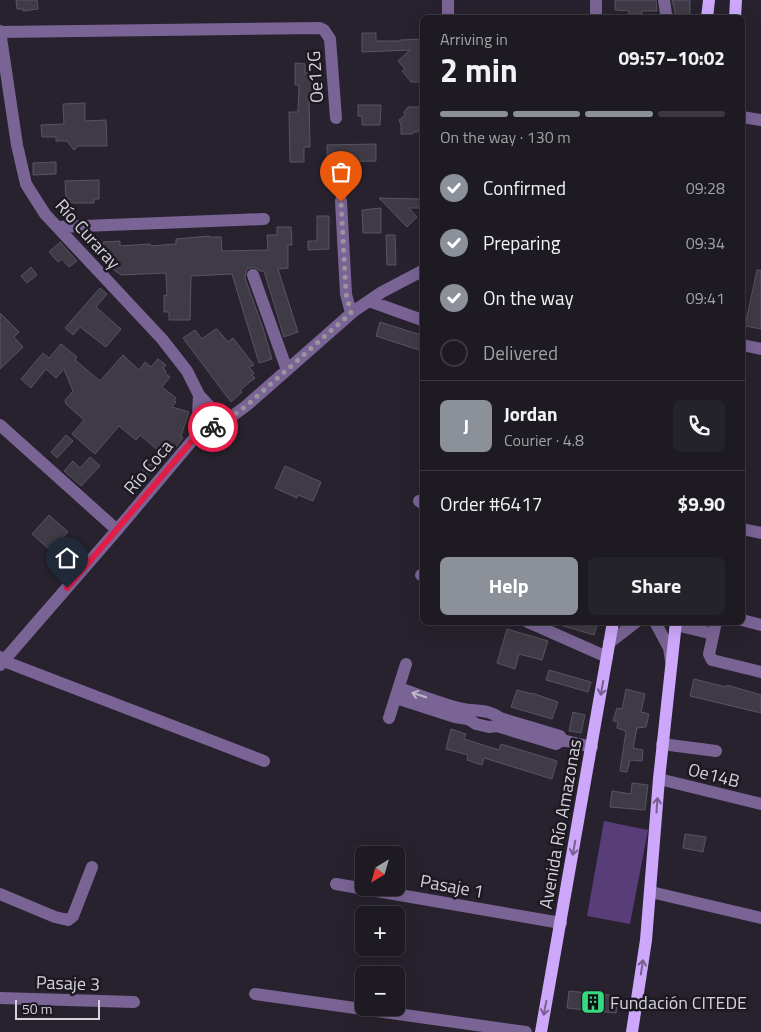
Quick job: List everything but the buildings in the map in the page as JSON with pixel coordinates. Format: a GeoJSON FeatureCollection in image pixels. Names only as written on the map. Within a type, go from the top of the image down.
{"type":"FeatureCollection","features":[{"type":"Feature","properties":{"kind":"main road"},"geometry":{"type":"LineString","coordinates":[[707,15],[709,0]]}},
{"type":"Feature","properties":{"kind":"main road"},"geometry":{"type":"LineString","coordinates":[[735,15],[736,0]]}},
{"type":"Feature","properties":{"kind":"main road","name":"Avenida Río Amazonas"},"geometry":{"type":"LineString","coordinates":[[541,1032],[612,625]]}},
{"type":"Feature","properties":{"kind":"main road"},"geometry":{"type":"LineString","coordinates":[[632,1032],[646,940],[662,744],[676,625]]}},
{"type":"Feature","properties":{"kind":"street"},"geometry":{"type":"LineString","coordinates":[[448,0],[448,15]]}},
{"type":"Feature","properties":{"kind":"street"},"geometry":{"type":"LineString","coordinates":[[596,0],[596,15]]}},
{"type":"Feature","properties":{"kind":"street"},"geometry":{"type":"LineString","coordinates":[[664,0],[666,15]]}},
{"type":"Feature","properties":{"kind":"street","name":"Oe12G"},"geometry":{"type":"LineString","coordinates":[[0,32],[320,28],[330,38],[336,118]]}},
{"type":"Feature","properties":{"kind":"street","name":"Río Curaray"},"geometry":{"type":"LineString","coordinates":[[0,32],[4,91],[26,184],[36,201],[58,227],[162,339],[187,371],[199,395],[197,435]]}},
{"type":"Feature","properties":{"kind":"street"},"geometry":{"type":"LineString","coordinates":[[745,117],[761,120]]}},
{"type":"Feature","properties":{"kind":"street"},"geometry":{"type":"LineString","coordinates":[[341,202],[346,294],[351,313]]}},
{"type":"Feature","properties":{"kind":"street"},"geometry":{"type":"LineString","coordinates":[[58,227],[264,219]]}},
{"type":"Feature","properties":{"kind":"street","name":"Río Coca"},"geometry":{"type":"LineString","coordinates":[[1,661],[118,530],[197,435],[230,418],[351,313],[420,272]]}},
{"type":"Feature","properties":{"kind":"street"},"geometry":{"type":"LineString","coordinates":[[253,275],[287,370]]}},
{"type":"Feature","properties":{"kind":"street"},"geometry":{"type":"LineString","coordinates":[[369,301],[420,319]]}},
{"type":"Feature","properties":{"kind":"street"},"geometry":{"type":"LineString","coordinates":[[745,346],[761,350]]}},
{"type":"Feature","properties":{"kind":"street"},"geometry":{"type":"LineString","coordinates":[[199,395],[216,413],[230,418]]}},
{"type":"Feature","properties":{"kind":"street"},"geometry":{"type":"LineString","coordinates":[[0,425],[118,530]]}},
{"type":"Feature","properties":{"kind":"street"},"geometry":{"type":"LineString","coordinates":[[745,530],[761,533]]}},
{"type":"Feature","properties":{"kind":"street"},"geometry":{"type":"LineString","coordinates":[[745,621],[761,625]]}},
{"type":"Feature","properties":{"kind":"street"},"geometry":{"type":"LineString","coordinates":[[535,625],[607,657]]}},
{"type":"Feature","properties":{"kind":"street"},"geometry":{"type":"LineString","coordinates":[[609,643],[632,625]]}},
{"type":"Feature","properties":{"kind":"street"},"geometry":{"type":"LineString","coordinates":[[657,625],[669,648],[671,661]]}},
{"type":"Feature","properties":{"kind":"street"},"geometry":{"type":"LineString","coordinates":[[686,625],[715,628],[709,654],[713,661],[761,672]]}},
{"type":"Feature","properties":{"kind":"street"},"geometry":{"type":"LineString","coordinates":[[1,661],[264,761]]}},
{"type":"Feature","properties":{"kind":"street"},"geometry":{"type":"LineString","coordinates":[[389,718],[406,664]]}},
{"type":"Feature","properties":{"kind":"street"},"geometry":{"type":"LineString","coordinates":[[398,693],[469,715],[476,724],[489,727],[499,722],[532,732],[556,744],[562,740],[592,747]]}},
{"type":"Feature","properties":{"kind":"street"},"geometry":{"type":"LineString","coordinates":[[662,744],[716,751]]}},
{"type":"Feature","properties":{"kind":"street","name":"Oe14B"},"geometry":{"type":"LineString","coordinates":[[659,779],[761,804]]}},
{"type":"Feature","properties":{"kind":"street"},"geometry":{"type":"LineString","coordinates":[[0,894],[55,917],[68,920],[74,916],[92,867]]}},
{"type":"Feature","properties":{"kind":"street","name":"Pasaje 1"},"geometry":{"type":"LineString","coordinates":[[336,884],[561,924]]}},
{"type":"Feature","properties":{"kind":"street"},"geometry":{"type":"LineString","coordinates":[[651,892],[761,918]]}},
{"type":"Feature","properties":{"kind":"street"},"geometry":{"type":"LineString","coordinates":[[255,994],[526,1032]]}},
{"type":"Feature","properties":{"kind":"street","name":"Pasaje 3"},"geometry":{"type":"LineString","coordinates":[[0,998],[134,1002]]}},
{"type":"Feature","properties":{"kind":"shaded area"},"geometry":{"type":"Polygon","coordinates":[[[604,821],[648,830],[630,924],[587,916],[604,821]]]}},
{"type":"Feature","properties":{"kind":"way so far"},"geometry":{"type":"LineString","coordinates":[[213,427],[224,422],[246,406],[351,313],[346,294],[341,202]]}},
{"type":"Feature","properties":{"kind":"place","name":"Fundación CITEDE"},"geometry":{"type":"Point","coordinates":[593,1002]}},
{"type":"Feature","properties":{"kind":"route"},"geometry":{"type":"LineString","coordinates":[[67,588],[197,435],[213,427]]}}]}
